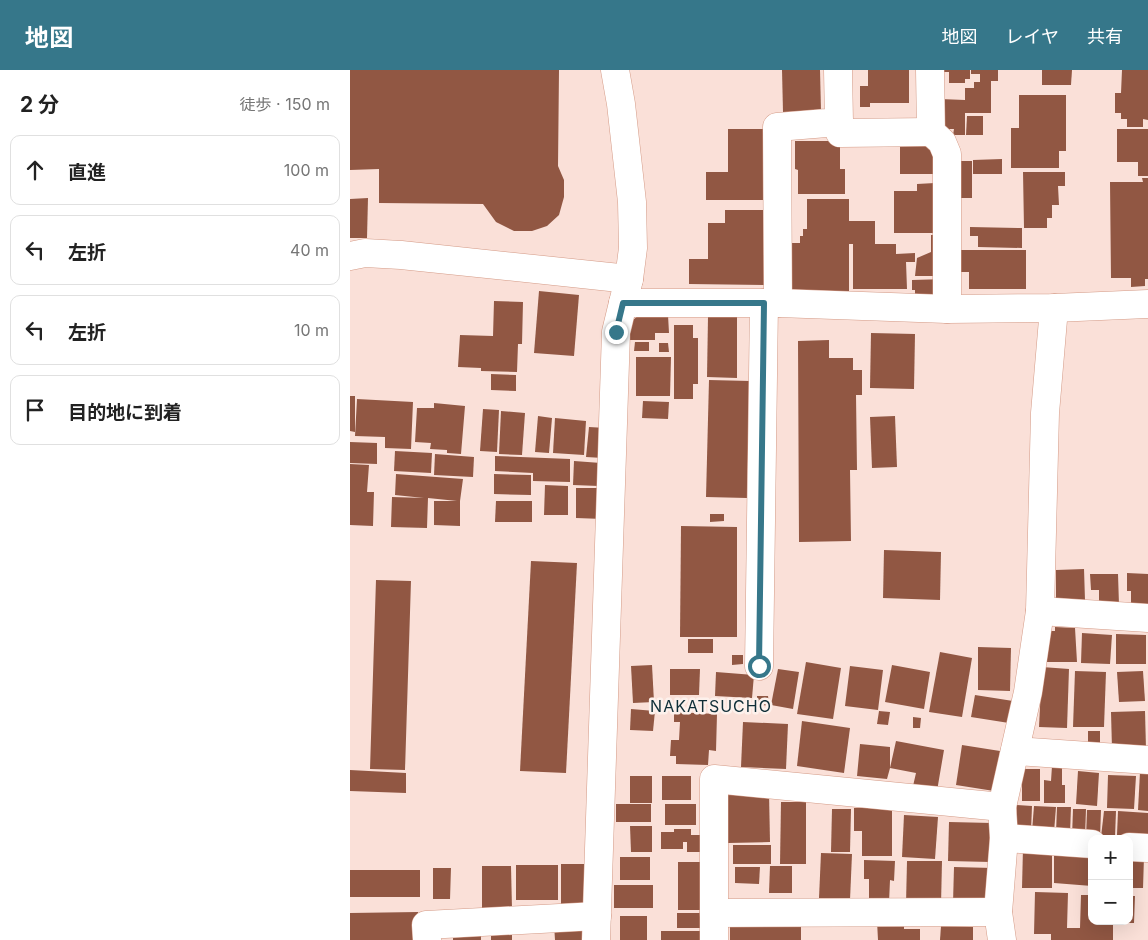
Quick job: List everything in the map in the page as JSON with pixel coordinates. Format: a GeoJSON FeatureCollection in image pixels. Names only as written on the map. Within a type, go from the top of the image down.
{"type":"FeatureCollection","features":[{"type":"Feature","properties":{"kind":"street"},"geometry":{"type":"LineString","coordinates":[[426,940],[426,925],[596,928],[616,332],[626,291],[633,248],[632,202],[621,104],[615,70]]}},
{"type":"Feature","properties":{"kind":"street"},"geometry":{"type":"LineString","coordinates":[[838,70],[840,132],[931,132],[942,142],[947,154],[947,309]]}},
{"type":"Feature","properties":{"kind":"street"},"geometry":{"type":"LineString","coordinates":[[930,70],[931,132]]}},
{"type":"Feature","properties":{"kind":"street"},"geometry":{"type":"LineString","coordinates":[[759,666],[777,127],[839,122]]}},
{"type":"Feature","properties":{"kind":"street"},"geometry":{"type":"LineString","coordinates":[[350,256],[366,253],[401,255],[626,291],[771,303],[947,309],[1054,308],[1148,304]]}},
{"type":"Feature","properties":{"kind":"street"},"geometry":{"type":"LineString","coordinates":[[1002,940],[998,912],[1004,838],[1002,807],[1028,692],[1040,611],[1046,413],[1054,308]]}},
{"type":"Feature","properties":{"kind":"street"},"geometry":{"type":"LineString","coordinates":[[1040,611],[1148,618]]}},
{"type":"Feature","properties":{"kind":"street"},"geometry":{"type":"LineString","coordinates":[[1015,751],[1148,760]]}},
{"type":"Feature","properties":{"kind":"street"},"geometry":{"type":"LineString","coordinates":[[714,940],[714,779],[1002,807]]}},
{"type":"Feature","properties":{"kind":"street"},"geometry":{"type":"LineString","coordinates":[[1004,838],[1088,844]]}},
{"type":"Feature","properties":{"kind":"street"},"geometry":{"type":"LineString","coordinates":[[714,913],[998,912]]}},
{"type":"Feature","properties":{"kind":"building"},"geometry":{"type":"Polygon","coordinates":[[[350,70],[559,70],[558,166],[564,180],[564,197],[559,215],[547,226],[532,231],[514,231],[496,222],[483,204],[379,203],[379,169],[350,170],[350,70]]]}},
{"type":"Feature","properties":{"kind":"building"},"geometry":{"type":"Polygon","coordinates":[[[782,70],[820,70],[821,111],[783,112],[782,70]]]}},
{"type":"Feature","properties":{"kind":"building"},"geometry":{"type":"Polygon","coordinates":[[[868,70],[909,70],[909,103],[870,103],[870,107],[860,107],[860,86],[868,86],[868,70]]]}},
{"type":"Feature","properties":{"kind":"building"},"geometry":{"type":"Polygon","coordinates":[[[935,70],[970,70],[970,79],[965,79],[965,83],[949,83],[949,72],[935,72],[935,70]]]}},
{"type":"Feature","properties":{"kind":"building"},"geometry":{"type":"Polygon","coordinates":[[[971,70],[998,70],[998,81],[991,81],[991,113],[965,113],[965,135],[953,135],[954,129],[944,129],[940,99],[965,100],[965,88],[974,88],[974,82],[980,82],[980,74],[971,74],[971,70]]]}},
{"type":"Feature","properties":{"kind":"building"},"geometry":{"type":"Polygon","coordinates":[[[1042,70],[1072,70],[1071,85],[1042,85],[1042,70]]]}},
{"type":"Feature","properties":{"kind":"building"},"geometry":{"type":"Polygon","coordinates":[[[1122,70],[1148,70],[1148,120],[1143,119],[1143,127],[1127,127],[1127,119],[1121,119],[1121,113],[1115,113],[1115,93],[1121,93],[1122,70]]]}},
{"type":"Feature","properties":{"kind":"building"},"geometry":{"type":"Polygon","coordinates":[[[1019,95],[1066,95],[1066,151],[1059,151],[1059,168],[1011,168],[1011,128],[1019,128],[1019,95]]]}},
{"type":"Feature","properties":{"kind":"building"},"geometry":{"type":"Polygon","coordinates":[[[967,116],[983,116],[983,135],[966,135],[967,116]]]}},
{"type":"Feature","properties":{"kind":"building"},"geometry":{"type":"Polygon","coordinates":[[[728,129],[771,129],[771,200],[706,200],[706,172],[728,172],[728,129]]]}},
{"type":"Feature","properties":{"kind":"building"},"geometry":{"type":"Polygon","coordinates":[[[1117,129],[1148,129],[1148,176],[1138,176],[1138,162],[1117,162],[1117,129]]]}},
{"type":"Feature","properties":{"kind":"building"},"geometry":{"type":"Polygon","coordinates":[[[795,141],[840,141],[840,169],[845,169],[845,194],[798,194],[798,170],[795,169],[795,141]]]}},
{"type":"Feature","properties":{"kind":"building"},"geometry":{"type":"Polygon","coordinates":[[[900,145],[934,145],[939,174],[900,174],[900,145]]]}},
{"type":"Feature","properties":{"kind":"building"},"geometry":{"type":"Polygon","coordinates":[[[1002,159],[1002,174],[973,174],[973,160],[1002,159]]]}},
{"type":"Feature","properties":{"kind":"building"},"geometry":{"type":"Polygon","coordinates":[[[955,161],[972,161],[972,198],[954,198],[955,161]]]}},
{"type":"Feature","properties":{"kind":"building"},"geometry":{"type":"Polygon","coordinates":[[[1023,172],[1065,172],[1065,186],[1058,186],[1059,205],[1052,205],[1052,218],[1047,218],[1047,228],[1024,228],[1023,172]]]}},
{"type":"Feature","properties":{"kind":"building"},"geometry":{"type":"Polygon","coordinates":[[[1142,178],[1148,178],[1148,279],[1145,279],[1145,286],[1131,287],[1131,278],[1111,278],[1110,182],[1143,182],[1142,178]]]}},
{"type":"Feature","properties":{"kind":"building"},"geometry":{"type":"Polygon","coordinates":[[[935,183],[936,233],[894,233],[894,191],[917,191],[917,184],[935,183]]]}},
{"type":"Feature","properties":{"kind":"building"},"geometry":{"type":"Polygon","coordinates":[[[368,198],[367,238],[350,238],[350,199],[368,198]]]}},
{"type":"Feature","properties":{"kind":"building"},"geometry":{"type":"Polygon","coordinates":[[[807,199],[849,199],[849,221],[875,221],[875,244],[896,244],[896,254],[915,253],[915,262],[906,262],[907,289],[853,289],[853,244],[849,244],[849,302],[783,302],[783,243],[800,243],[803,229],[807,229],[807,199]]]}},
{"type":"Feature","properties":{"kind":"building"},"geometry":{"type":"Polygon","coordinates":[[[725,210],[771,210],[770,285],[689,284],[689,259],[708,259],[708,223],[725,223],[725,210]]]}},
{"type":"Feature","properties":{"kind":"building"},"geometry":{"type":"Polygon","coordinates":[[[970,227],[1022,228],[1022,248],[978,247],[978,236],[970,236],[970,227]]]}},
{"type":"Feature","properties":{"kind":"building"},"geometry":{"type":"Polygon","coordinates":[[[931,235],[942,235],[942,276],[915,276],[917,258],[931,252],[931,235]]]}},
{"type":"Feature","properties":{"kind":"building"},"geometry":{"type":"Polygon","coordinates":[[[960,250],[1026,250],[1026,289],[969,289],[969,272],[960,272],[960,250]]]}},
{"type":"Feature","properties":{"kind":"building"},"geometry":{"type":"Polygon","coordinates":[[[946,279],[946,294],[915,295],[915,290],[912,290],[912,280],[946,279]]]}},
{"type":"Feature","properties":{"kind":"building"},"geometry":{"type":"Polygon","coordinates":[[[539,291],[579,295],[574,356],[534,353],[539,291]]]}},
{"type":"Feature","properties":{"kind":"building"},"geometry":{"type":"Polygon","coordinates":[[[494,301],[523,302],[522,344],[518,344],[517,372],[481,371],[481,368],[458,367],[460,335],[493,336],[494,301]]]}},
{"type":"Feature","properties":{"kind":"building"},"geometry":{"type":"Polygon","coordinates":[[[639,315],[668,315],[669,333],[655,333],[655,340],[627,340],[627,325],[639,315]]]}},
{"type":"Feature","properties":{"kind":"building"},"geometry":{"type":"Polygon","coordinates":[[[708,317],[737,317],[737,378],[707,377],[708,317]]]}},
{"type":"Feature","properties":{"kind":"building"},"geometry":{"type":"Polygon","coordinates":[[[674,325],[693,325],[693,338],[698,338],[698,384],[693,384],[693,399],[674,399],[674,325]]]}},
{"type":"Feature","properties":{"kind":"building"},"geometry":{"type":"Polygon","coordinates":[[[871,333],[915,334],[914,389],[870,388],[871,333]]]}},
{"type":"Feature","properties":{"kind":"building"},"geometry":{"type":"Polygon","coordinates":[[[829,340],[829,358],[853,358],[853,370],[862,370],[862,395],[856,395],[857,470],[850,470],[851,541],[799,542],[798,341],[829,340]]]}},
{"type":"Feature","properties":{"kind":"building"},"geometry":{"type":"Polygon","coordinates":[[[635,342],[649,342],[649,351],[634,351],[635,342]]]}},
{"type":"Feature","properties":{"kind":"building"},"geometry":{"type":"Polygon","coordinates":[[[659,343],[668,343],[669,352],[659,352],[659,343]]]}},
{"type":"Feature","properties":{"kind":"building"},"geometry":{"type":"Polygon","coordinates":[[[636,357],[671,357],[670,396],[636,396],[636,357]]]}},
{"type":"Feature","properties":{"kind":"building"},"geometry":{"type":"Polygon","coordinates":[[[491,374],[516,375],[516,391],[491,390],[491,374]]]}},
{"type":"Feature","properties":{"kind":"building"},"geometry":{"type":"Polygon","coordinates":[[[709,380],[750,381],[747,498],[706,497],[709,380]]]}},
{"type":"Feature","properties":{"kind":"building"},"geometry":{"type":"Polygon","coordinates":[[[350,396],[355,396],[355,432],[350,431],[350,396]]]}},
{"type":"Feature","properties":{"kind":"building"},"geometry":{"type":"Polygon","coordinates":[[[357,399],[413,402],[411,449],[385,448],[385,437],[355,436],[357,399]]]}},
{"type":"Feature","properties":{"kind":"building"},"geometry":{"type":"Polygon","coordinates":[[[643,401],[669,402],[668,419],[642,418],[643,401]]]}},
{"type":"Feature","properties":{"kind":"building"},"geometry":{"type":"Polygon","coordinates":[[[434,403],[465,406],[461,454],[447,453],[447,450],[430,449],[431,443],[415,442],[417,408],[434,408],[434,403]]]}},
{"type":"Feature","properties":{"kind":"building"},"geometry":{"type":"Polygon","coordinates":[[[483,409],[499,410],[497,452],[480,451],[483,409]]]}},
{"type":"Feature","properties":{"kind":"building"},"geometry":{"type":"Polygon","coordinates":[[[501,411],[525,413],[522,455],[499,454],[501,411]]]}},
{"type":"Feature","properties":{"kind":"building"},"geometry":{"type":"Polygon","coordinates":[[[538,416],[552,418],[549,453],[535,452],[538,416]]]}},
{"type":"Feature","properties":{"kind":"building"},"geometry":{"type":"Polygon","coordinates":[[[895,416],[897,467],[872,468],[870,417],[895,416]]]}},
{"type":"Feature","properties":{"kind":"building"},"geometry":{"type":"Polygon","coordinates":[[[555,418],[586,421],[584,455],[553,453],[555,418]]]}},
{"type":"Feature","properties":{"kind":"building"},"geometry":{"type":"Polygon","coordinates":[[[589,427],[606,428],[603,458],[586,457],[589,427]]]}},
{"type":"Feature","properties":{"kind":"building"},"geometry":{"type":"Polygon","coordinates":[[[350,442],[377,443],[377,464],[350,463],[350,442]]]}},
{"type":"Feature","properties":{"kind":"building"},"geometry":{"type":"Polygon","coordinates":[[[395,451],[432,453],[431,473],[394,471],[395,451]]]}},
{"type":"Feature","properties":{"kind":"building"},"geometry":{"type":"Polygon","coordinates":[[[435,454],[474,457],[473,477],[434,475],[435,454]]]}},
{"type":"Feature","properties":{"kind":"building"},"geometry":{"type":"Polygon","coordinates":[[[495,456],[570,459],[570,482],[533,481],[533,473],[495,471],[495,456]]]}},
{"type":"Feature","properties":{"kind":"building"},"geometry":{"type":"Polygon","coordinates":[[[574,461],[601,463],[599,486],[573,485],[574,461]]]}},
{"type":"Feature","properties":{"kind":"building"},"geometry":{"type":"Polygon","coordinates":[[[350,464],[369,465],[367,492],[374,492],[373,526],[350,525],[350,464]]]}},
{"type":"Feature","properties":{"kind":"building"},"geometry":{"type":"Polygon","coordinates":[[[396,474],[463,479],[460,501],[460,526],[434,525],[434,501],[457,501],[428,498],[427,528],[391,527],[392,497],[424,498],[395,495],[396,474]]]}},
{"type":"Feature","properties":{"kind":"building"},"geometry":{"type":"Polygon","coordinates":[[[494,474],[531,475],[531,495],[494,494],[494,474]]]}},
{"type":"Feature","properties":{"kind":"building"},"geometry":{"type":"Polygon","coordinates":[[[545,485],[568,486],[568,515],[544,515],[545,485]]]}},
{"type":"Feature","properties":{"kind":"building"},"geometry":{"type":"Polygon","coordinates":[[[576,488],[603,488],[603,519],[576,518],[576,488]]]}},
{"type":"Feature","properties":{"kind":"building"},"geometry":{"type":"Polygon","coordinates":[[[496,501],[532,501],[532,522],[495,522],[496,501]]]}},
{"type":"Feature","properties":{"kind":"building"},"geometry":{"type":"Polygon","coordinates":[[[710,514],[724,514],[724,521],[710,522],[710,514]]]}},
{"type":"Feature","properties":{"kind":"building"},"geometry":{"type":"Polygon","coordinates":[[[681,526],[737,527],[737,637],[680,637],[681,526]]]}},
{"type":"Feature","properties":{"kind":"building"},"geometry":{"type":"Polygon","coordinates":[[[884,550],[941,552],[940,600],[883,598],[884,550]]]}},
{"type":"Feature","properties":{"kind":"building"},"geometry":{"type":"Polygon","coordinates":[[[531,561],[577,563],[566,773],[520,771],[531,561]]]}},
{"type":"Feature","properties":{"kind":"building"},"geometry":{"type":"Polygon","coordinates":[[[1084,569],[1085,600],[1056,601],[1056,570],[1084,569]]]}},
{"type":"Feature","properties":{"kind":"building"},"geometry":{"type":"Polygon","coordinates":[[[1127,573],[1148,574],[1148,604],[1131,604],[1131,591],[1127,591],[1127,573]]]}},
{"type":"Feature","properties":{"kind":"building"},"geometry":{"type":"Polygon","coordinates":[[[1090,574],[1118,574],[1119,605],[1099,605],[1099,590],[1091,590],[1090,574]]]}},
{"type":"Feature","properties":{"kind":"building"},"geometry":{"type":"Polygon","coordinates":[[[376,580],[411,581],[405,770],[370,769],[376,580]]]}},
{"type":"Feature","properties":{"kind":"building"},"geometry":{"type":"Polygon","coordinates":[[[1055,627],[1075,628],[1077,662],[1045,662],[1045,631],[1055,631],[1055,627]]]}},
{"type":"Feature","properties":{"kind":"building"},"geometry":{"type":"Polygon","coordinates":[[[1082,633],[1112,635],[1110,664],[1081,663],[1082,633]]]}},
{"type":"Feature","properties":{"kind":"building"},"geometry":{"type":"Polygon","coordinates":[[[1116,634],[1146,635],[1146,664],[1116,664],[1116,634]]]}},
{"type":"Feature","properties":{"kind":"building"},"geometry":{"type":"Polygon","coordinates":[[[688,639],[713,639],[713,653],[688,653],[688,639]]]}},
{"type":"Feature","properties":{"kind":"building"},"geometry":{"type":"Polygon","coordinates":[[[978,647],[1011,648],[1010,691],[978,690],[978,647]]]}},
{"type":"Feature","properties":{"kind":"building"},"geometry":{"type":"Polygon","coordinates":[[[940,652],[972,658],[962,717],[929,712],[940,652]]]}},
{"type":"Feature","properties":{"kind":"building"},"geometry":{"type":"Polygon","coordinates":[[[732,655],[743,655],[743,664],[732,665],[732,655]]]}},
{"type":"Feature","properties":{"kind":"building"},"geometry":{"type":"Polygon","coordinates":[[[806,662],[841,668],[833,719],[797,714],[806,662]]]}},
{"type":"Feature","properties":{"kind":"building"},"geometry":{"type":"Polygon","coordinates":[[[652,665],[654,702],[633,703],[631,666],[652,665]]]}},
{"type":"Feature","properties":{"kind":"building"},"geometry":{"type":"Polygon","coordinates":[[[892,665],[930,672],[924,709],[885,702],[892,665]]]}},
{"type":"Feature","properties":{"kind":"building"},"geometry":{"type":"Polygon","coordinates":[[[850,666],[883,670],[878,710],[845,706],[850,666]]]}},
{"type":"Feature","properties":{"kind":"building"},"geometry":{"type":"Polygon","coordinates":[[[1042,667],[1069,669],[1067,728],[1039,727],[1042,667]]]}},
{"type":"Feature","properties":{"kind":"building"},"geometry":{"type":"Polygon","coordinates":[[[670,669],[700,669],[699,695],[670,695],[670,669]]]}},
{"type":"Feature","properties":{"kind":"building"},"geometry":{"type":"Polygon","coordinates":[[[778,669],[799,672],[793,709],[771,705],[778,669]]]}},
{"type":"Feature","properties":{"kind":"building"},"geometry":{"type":"Polygon","coordinates":[[[1075,671],[1106,672],[1104,727],[1073,727],[1075,671]]]}},
{"type":"Feature","properties":{"kind":"building"},"geometry":{"type":"Polygon","coordinates":[[[1143,671],[1145,701],[1119,702],[1117,672],[1143,671]]]}},
{"type":"Feature","properties":{"kind":"building"},"geometry":{"type":"Polygon","coordinates":[[[716,672],[754,675],[752,698],[715,696],[716,672]]]}},
{"type":"Feature","properties":{"kind":"building"},"geometry":{"type":"Polygon","coordinates":[[[975,695],[1013,701],[1009,723],[971,717],[975,695]]]}},
{"type":"Feature","properties":{"kind":"building"},"geometry":{"type":"Polygon","coordinates":[[[757,696],[768,696],[769,705],[757,706],[757,696]]]}},
{"type":"Feature","properties":{"kind":"building"},"geometry":{"type":"Polygon","coordinates":[[[631,709],[655,711],[653,731],[630,730],[631,709]]]}},
{"type":"Feature","properties":{"kind":"building"},"geometry":{"type":"Polygon","coordinates":[[[879,711],[890,712],[888,725],[877,724],[879,711]]]}},
{"type":"Feature","properties":{"kind":"building"},"geometry":{"type":"Polygon","coordinates":[[[1145,711],[1146,749],[1112,749],[1111,712],[1145,711]]]}},
{"type":"Feature","properties":{"kind":"building"},"geometry":{"type":"Polygon","coordinates":[[[674,712],[717,714],[716,751],[709,750],[708,765],[676,764],[676,756],[670,756],[671,740],[679,740],[680,722],[674,722],[674,712]]]}},
{"type":"Feature","properties":{"kind":"building"},"geometry":{"type":"Polygon","coordinates":[[[913,717],[921,718],[920,728],[913,728],[913,717]]]}},
{"type":"Feature","properties":{"kind":"building"},"geometry":{"type":"Polygon","coordinates":[[[802,721],[850,728],[844,773],[797,766],[802,721]]]}},
{"type":"Feature","properties":{"kind":"building"},"geometry":{"type":"Polygon","coordinates":[[[743,722],[788,724],[786,769],[741,767],[743,722]]]}},
{"type":"Feature","properties":{"kind":"building"},"geometry":{"type":"Polygon","coordinates":[[[1088,731],[1100,731],[1100,745],[1088,745],[1088,731]]]}},
{"type":"Feature","properties":{"kind":"building"},"geometry":{"type":"Polygon","coordinates":[[[896,741],[944,750],[937,791],[913,786],[916,773],[890,768],[896,741]]]}},
{"type":"Feature","properties":{"kind":"building"},"geometry":{"type":"Polygon","coordinates":[[[860,744],[890,747],[890,768],[887,779],[857,776],[860,744]]]}},
{"type":"Feature","properties":{"kind":"building"},"geometry":{"type":"Polygon","coordinates":[[[962,745],[1000,751],[994,791],[956,785],[962,745]]]}},
{"type":"Feature","properties":{"kind":"building"},"geometry":{"type":"Polygon","coordinates":[[[1052,766],[1062,766],[1062,785],[1065,785],[1065,803],[1044,803],[1044,780],[1051,781],[1052,766]]]}},
{"type":"Feature","properties":{"kind":"building"},"geometry":{"type":"Polygon","coordinates":[[[1022,769],[1040,769],[1040,801],[1022,801],[1022,769]]]}},
{"type":"Feature","properties":{"kind":"building"},"geometry":{"type":"Polygon","coordinates":[[[350,770],[406,773],[406,793],[350,791],[350,770]]]}},
{"type":"Feature","properties":{"kind":"building"},"geometry":{"type":"Polygon","coordinates":[[[1078,771],[1099,773],[1097,806],[1076,804],[1078,771]]]}},
{"type":"Feature","properties":{"kind":"building"},"geometry":{"type":"Polygon","coordinates":[[[1140,772],[1148,772],[1148,811],[1138,810],[1140,772]]]}},
{"type":"Feature","properties":{"kind":"building"},"geometry":{"type":"Polygon","coordinates":[[[1108,775],[1136,776],[1134,809],[1107,808],[1108,775]]]}},
{"type":"Feature","properties":{"kind":"building"},"geometry":{"type":"Polygon","coordinates":[[[630,776],[652,776],[652,803],[630,803],[630,776]]]}},
{"type":"Feature","properties":{"kind":"building"},"geometry":{"type":"Polygon","coordinates":[[[662,776],[691,776],[691,800],[662,800],[662,776]]]}},
{"type":"Feature","properties":{"kind":"building"},"geometry":{"type":"Polygon","coordinates":[[[769,792],[770,842],[728,843],[728,793],[769,792]]]}},
{"type":"Feature","properties":{"kind":"building"},"geometry":{"type":"Polygon","coordinates":[[[781,802],[806,802],[806,864],[780,864],[781,802]]]}},
{"type":"Feature","properties":{"kind":"building"},"geometry":{"type":"Polygon","coordinates":[[[616,804],[651,804],[651,822],[616,822],[616,804]]]}},
{"type":"Feature","properties":{"kind":"building"},"geometry":{"type":"Polygon","coordinates":[[[665,804],[696,804],[696,825],[665,825],[665,804]]]}},
{"type":"Feature","properties":{"kind":"building"},"geometry":{"type":"Polygon","coordinates":[[[1017,805],[1032,806],[1031,831],[1016,830],[1017,805]]]}},
{"type":"Feature","properties":{"kind":"building"},"geometry":{"type":"Polygon","coordinates":[[[1034,806],[1056,807],[1054,832],[1032,831],[1034,806]]]}},
{"type":"Feature","properties":{"kind":"building"},"geometry":{"type":"Polygon","coordinates":[[[892,807],[892,856],[862,856],[862,831],[854,831],[854,808],[892,807]]]}},
{"type":"Feature","properties":{"kind":"building"},"geometry":{"type":"Polygon","coordinates":[[[1057,807],[1071,807],[1070,834],[1056,833],[1057,807]]]}},
{"type":"Feature","properties":{"kind":"building"},"geometry":{"type":"Polygon","coordinates":[[[832,809],[851,809],[850,852],[831,852],[832,809]]]}},
{"type":"Feature","properties":{"kind":"building"},"geometry":{"type":"Polygon","coordinates":[[[1073,809],[1086,809],[1085,837],[1072,837],[1073,809]]]}},
{"type":"Feature","properties":{"kind":"building"},"geometry":{"type":"Polygon","coordinates":[[[1087,810],[1101,810],[1100,835],[1088,835],[1088,838],[1086,838],[1087,810]]]}},
{"type":"Feature","properties":{"kind":"building"},"geometry":{"type":"Polygon","coordinates":[[[1104,811],[1116,811],[1115,835],[1101,835],[1104,811]]]}},
{"type":"Feature","properties":{"kind":"building"},"geometry":{"type":"Polygon","coordinates":[[[1118,811],[1148,813],[1148,836],[1117,835],[1118,811]]]}},
{"type":"Feature","properties":{"kind":"building"},"geometry":{"type":"Polygon","coordinates":[[[904,815],[938,817],[935,859],[902,857],[904,815]]]}},
{"type":"Feature","properties":{"kind":"building"},"geometry":{"type":"Polygon","coordinates":[[[949,822],[992,823],[991,862],[948,861],[949,822]]]}},
{"type":"Feature","properties":{"kind":"building"},"geometry":{"type":"Polygon","coordinates":[[[630,826],[652,826],[652,852],[631,852],[630,826]]]}},
{"type":"Feature","properties":{"kind":"building"},"geometry":{"type":"Polygon","coordinates":[[[674,829],[691,829],[691,835],[705,835],[705,852],[687,852],[687,842],[683,842],[683,849],[661,849],[661,832],[674,832],[674,829]]]}},
{"type":"Feature","properties":{"kind":"building"},"geometry":{"type":"Polygon","coordinates":[[[733,845],[771,845],[771,864],[733,864],[733,845]]]}},
{"type":"Feature","properties":{"kind":"building"},"geometry":{"type":"Polygon","coordinates":[[[1054,847],[1088,852],[1088,886],[1054,883],[1054,847]]]}},
{"type":"Feature","properties":{"kind":"building"},"geometry":{"type":"Polygon","coordinates":[[[1023,848],[1052,849],[1052,888],[1022,888],[1023,848]]]}},
{"type":"Feature","properties":{"kind":"building"},"geometry":{"type":"Polygon","coordinates":[[[821,853],[852,854],[850,900],[819,898],[821,853]]]}},
{"type":"Feature","properties":{"kind":"building"},"geometry":{"type":"Polygon","coordinates":[[[1133,856],[1144,856],[1143,888],[1133,888],[1133,856]]]}},
{"type":"Feature","properties":{"kind":"building"},"geometry":{"type":"Polygon","coordinates":[[[620,857],[650,857],[650,880],[620,880],[620,857]]]}},
{"type":"Feature","properties":{"kind":"building"},"geometry":{"type":"Polygon","coordinates":[[[864,860],[895,861],[894,881],[890,880],[889,903],[869,902],[869,879],[864,879],[864,860]]]}},
{"type":"Feature","properties":{"kind":"building"},"geometry":{"type":"Polygon","coordinates":[[[907,861],[942,861],[941,905],[906,904],[907,861]]]}},
{"type":"Feature","properties":{"kind":"building"},"geometry":{"type":"Polygon","coordinates":[[[678,862],[705,862],[705,910],[678,910],[678,862]]]}},
{"type":"Feature","properties":{"kind":"building"},"geometry":{"type":"Polygon","coordinates":[[[561,864],[592,864],[593,904],[561,905],[561,864]]]}},
{"type":"Feature","properties":{"kind":"building"},"geometry":{"type":"Polygon","coordinates":[[[516,865],[558,865],[558,900],[516,900],[516,865]]]}},
{"type":"Feature","properties":{"kind":"building"},"geometry":{"type":"Polygon","coordinates":[[[482,866],[511,866],[512,909],[482,909],[482,866]]]}},
{"type":"Feature","properties":{"kind":"building"},"geometry":{"type":"Polygon","coordinates":[[[770,866],[792,866],[792,893],[769,893],[770,866]]]}},
{"type":"Feature","properties":{"kind":"building"},"geometry":{"type":"Polygon","coordinates":[[[735,867],[760,867],[759,884],[735,883],[735,867]]]}},
{"type":"Feature","properties":{"kind":"building"},"geometry":{"type":"Polygon","coordinates":[[[954,867],[993,868],[992,904],[953,903],[954,867]]]}},
{"type":"Feature","properties":{"kind":"building"},"geometry":{"type":"Polygon","coordinates":[[[433,868],[451,868],[450,899],[433,899],[433,868]]]}},
{"type":"Feature","properties":{"kind":"building"},"geometry":{"type":"Polygon","coordinates":[[[350,870],[420,870],[420,897],[350,897],[350,870]]]}},
{"type":"Feature","properties":{"kind":"building"},"geometry":{"type":"Polygon","coordinates":[[[614,885],[653,885],[653,908],[614,908],[614,885]]]}},
{"type":"Feature","properties":{"kind":"building"},"geometry":{"type":"Polygon","coordinates":[[[1035,892],[1068,893],[1067,928],[1080,928],[1081,895],[1088,895],[1088,925],[1113,925],[1113,940],[1051,940],[1051,934],[1034,934],[1035,892]]]}},
{"type":"Feature","properties":{"kind":"building"},"geometry":{"type":"Polygon","coordinates":[[[1133,896],[1135,896],[1134,923],[1133,896]]]}},
{"type":"Feature","properties":{"kind":"building"},"geometry":{"type":"Polygon","coordinates":[[[418,912],[419,940],[350,940],[350,913],[418,912]]]}},
{"type":"Feature","properties":{"kind":"building"},"geometry":{"type":"Polygon","coordinates":[[[677,913],[702,913],[702,928],[677,928],[677,913]]]}},
{"type":"Feature","properties":{"kind":"building"},"geometry":{"type":"Polygon","coordinates":[[[620,916],[647,916],[647,940],[620,940],[620,916]]]}},
{"type":"Feature","properties":{"kind":"building"},"geometry":{"type":"Polygon","coordinates":[[[877,921],[904,921],[904,929],[920,929],[920,940],[878,940],[877,921]]]}},
{"type":"Feature","properties":{"kind":"building"},"geometry":{"type":"Polygon","coordinates":[[[730,922],[775,922],[775,940],[730,940],[730,922]]]}},
{"type":"Feature","properties":{"kind":"building"},"geometry":{"type":"Polygon","coordinates":[[[775,923],[801,923],[801,940],[775,940],[775,923]]]}},
{"type":"Feature","properties":{"kind":"building"},"geometry":{"type":"Polygon","coordinates":[[[586,924],[586,940],[555,940],[554,925],[586,924]]]}},
{"type":"Feature","properties":{"kind":"building"},"geometry":{"type":"Polygon","coordinates":[[[491,926],[512,926],[512,940],[491,940],[491,926]]]}},
{"type":"Feature","properties":{"kind":"building"},"geometry":{"type":"Polygon","coordinates":[[[941,926],[973,927],[973,940],[940,940],[941,926]]]}},
{"type":"Feature","properties":{"kind":"building"},"geometry":{"type":"Polygon","coordinates":[[[453,931],[481,931],[481,940],[453,940],[453,931]]]}},
{"type":"Feature","properties":{"kind":"building"},"geometry":{"type":"Polygon","coordinates":[[[661,931],[704,931],[704,940],[661,940],[661,931]]]}},
{"type":"Feature","properties":{"kind":"district","name":"NAKATSUCHO"},"geometry":{"type":"Point","coordinates":[711,706]}},
{"type":"Feature","properties":{"kind":"route"},"geometry":{"type":"LineString","coordinates":[[616,332],[623,303],[764,303],[759,666]]}}]}
